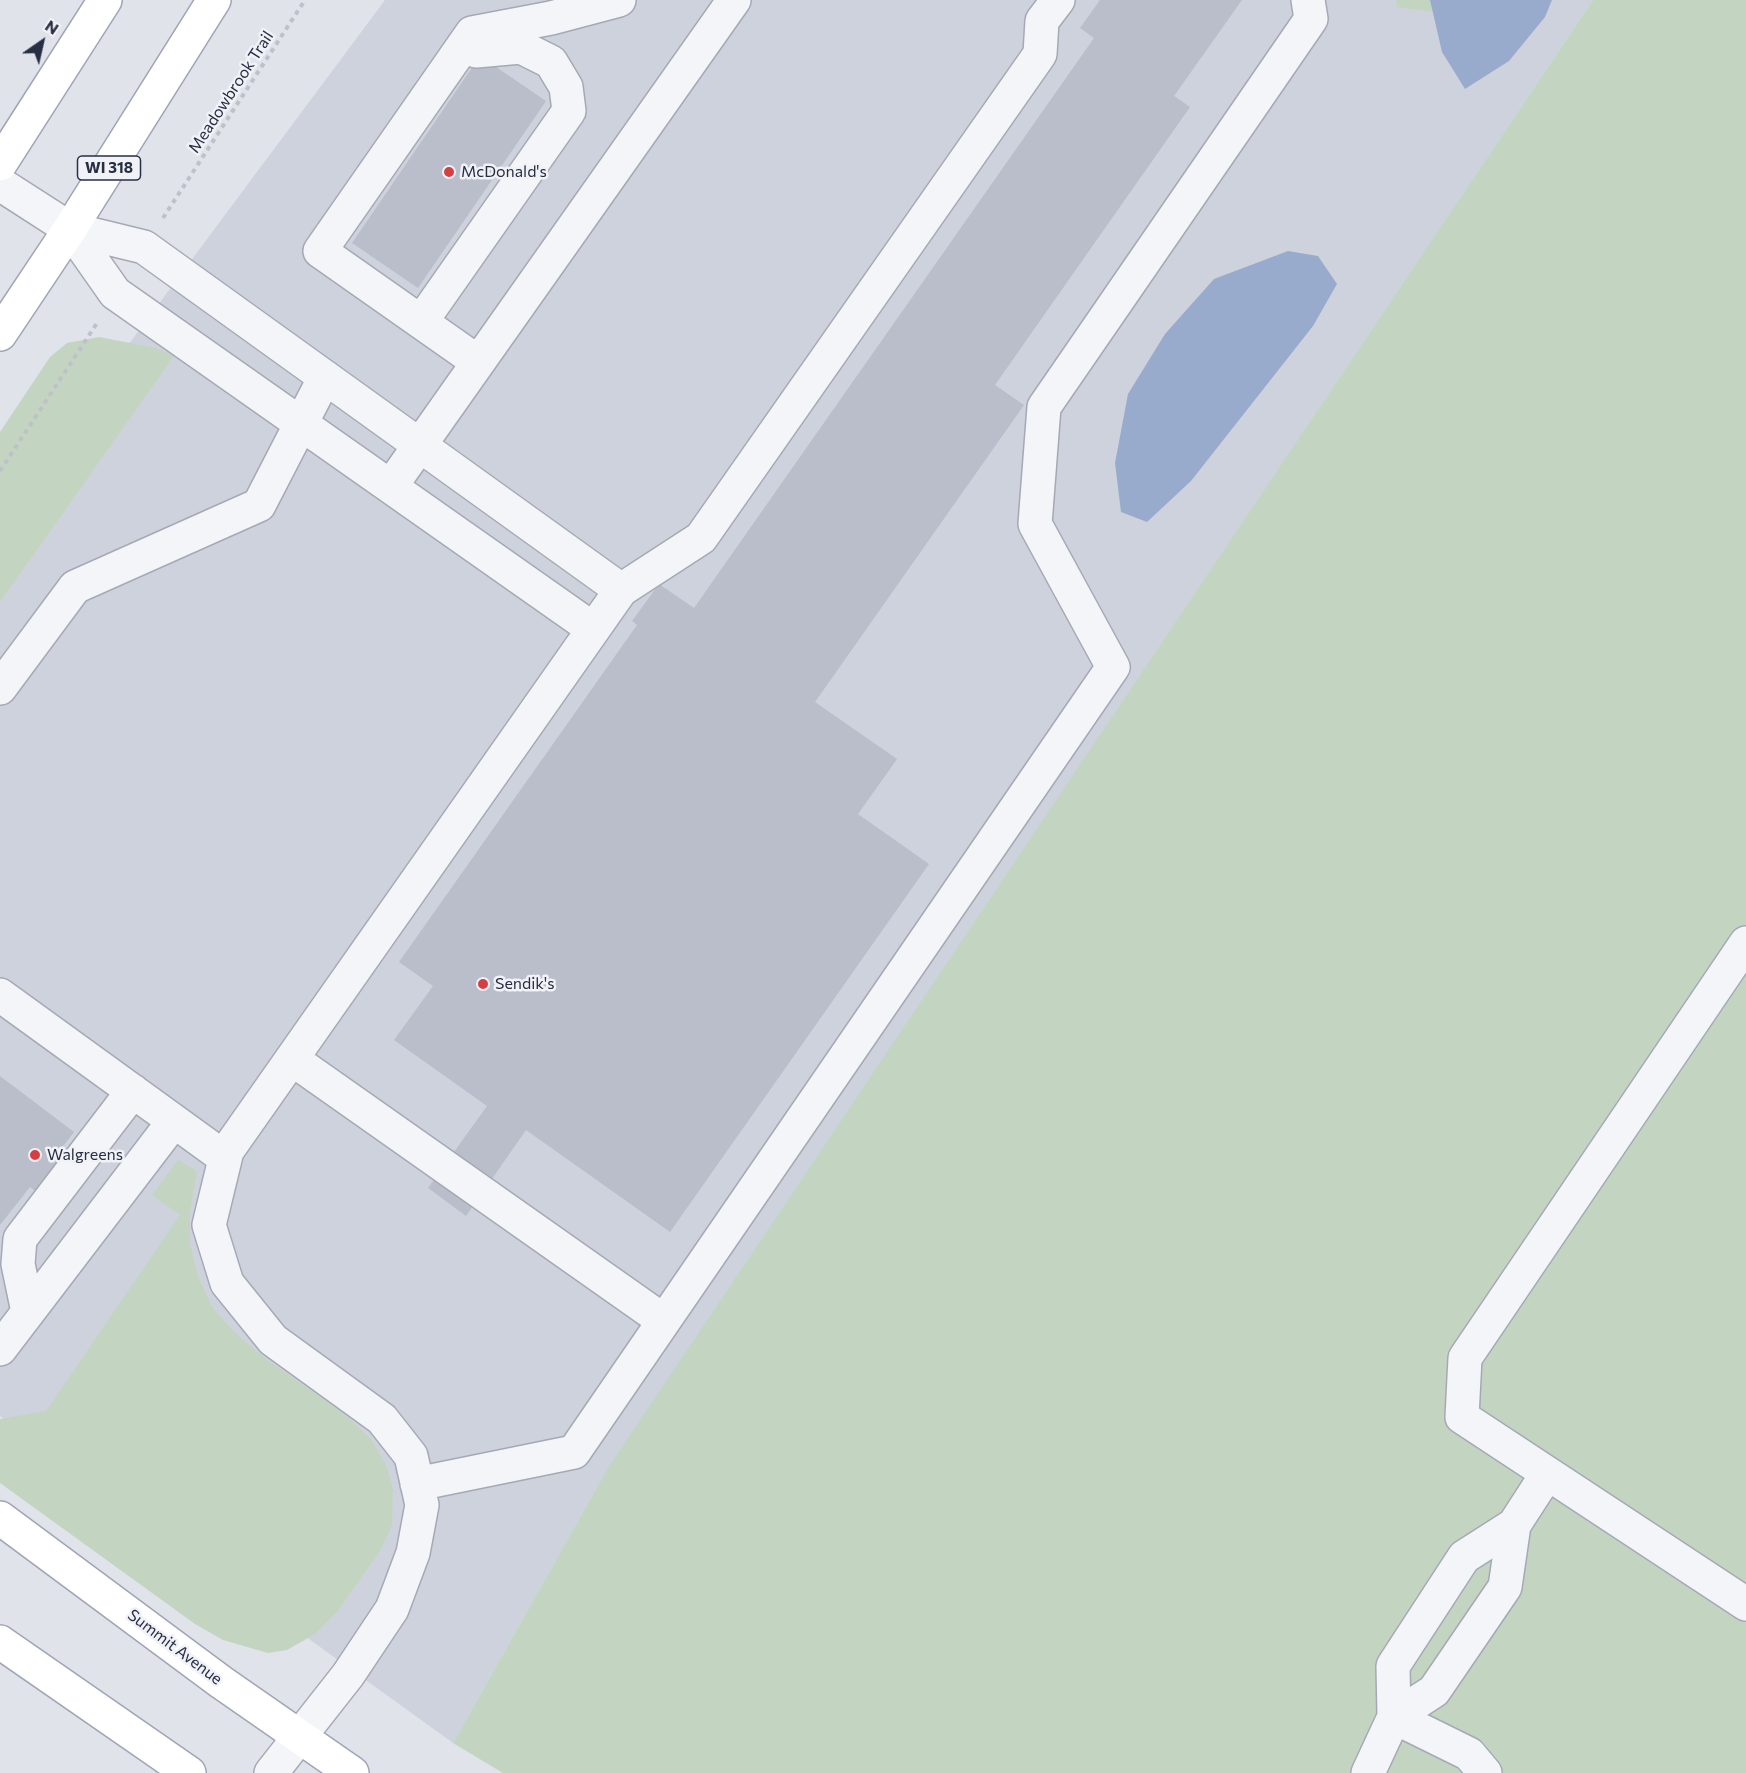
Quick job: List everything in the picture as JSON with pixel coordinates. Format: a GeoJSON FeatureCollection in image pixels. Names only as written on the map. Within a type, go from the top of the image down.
{"type":"FeatureCollection","features":[{"type":"Feature","properties":{"kind":"main road"},"geometry":{"type":"LineString","coordinates":[[0,164],[105,0]]}},
{"type":"Feature","properties":{"kind":"main road","name":"WI 318"},"geometry":{"type":"LineString","coordinates":[[0,334],[70,229],[214,0]]}},
{"type":"Feature","properties":{"kind":"main road","name":"Summit Avenue"},"geometry":{"type":"LineString","coordinates":[[0,1518],[299,1738],[352,1773]]}},
{"type":"Feature","properties":{"kind":"main road"},"geometry":{"type":"LineString","coordinates":[[0,1642],[189,1773]]}},
{"type":"Feature","properties":{"kind":"street"},"geometry":{"type":"LineString","coordinates":[[478,362],[320,251],[472,33],[551,18],[619,0]]}},
{"type":"Feature","properties":{"kind":"street"},"geometry":{"type":"LineString","coordinates":[[391,486],[734,0]]}},
{"type":"Feature","properties":{"kind":"street"},"geometry":{"type":"LineString","coordinates":[[271,1773],[348,1675],[392,1609],[413,1553],[422,1505],[411,1456],[382,1419],[273,1340],[227,1283],[209,1225],[228,1151],[621,590],[701,538],[1040,54],[1042,21],[1058,0]]}},
{"type":"Feature","properties":{"kind":"street"},"geometry":{"type":"LineString","coordinates":[[417,1484],[574,1452],[1113,667],[1035,524],[1044,407],[1311,19],[1308,0]]}},
{"type":"Feature","properties":{"kind":"street"},"geometry":{"type":"LineString","coordinates":[[421,322],[570,111],[566,87],[550,62],[521,47],[487,48],[456,55]]}},
{"type":"Feature","properties":{"kind":"street"},"geometry":{"type":"LineString","coordinates":[[0,184],[70,229],[144,247],[621,590]]}},
{"type":"Feature","properties":{"kind":"street"},"geometry":{"type":"LineString","coordinates":[[70,229],[115,293],[302,422],[593,629]]}},
{"type":"Feature","properties":{"kind":"street"},"geometry":{"type":"LineString","coordinates":[[0,688],[75,587],[259,505],[325,377]]}},
{"type":"Feature","properties":{"kind":"street"},"geometry":{"type":"LineString","coordinates":[[1746,943],[1466,1358],[1462,1417],[1746,1604]]}},
{"type":"Feature","properties":{"kind":"street"},"geometry":{"type":"LineString","coordinates":[[0,995],[225,1158]]}},
{"type":"Feature","properties":{"kind":"street"},"geometry":{"type":"LineString","coordinates":[[292,1059],[664,1321]]}},
{"type":"Feature","properties":{"kind":"street"},"geometry":{"type":"LineString","coordinates":[[28,1312],[18,1264],[20,1239],[133,1091]]}},
{"type":"Feature","properties":{"kind":"street"},"geometry":{"type":"LineString","coordinates":[[0,1349],[174,1121]]}},
{"type":"Feature","properties":{"kind":"street"},"geometry":{"type":"LineString","coordinates":[[1368,1773],[1394,1717],[1393,1666],[1464,1557],[1514,1525],[1547,1474]]}},
{"type":"Feature","properties":{"kind":"street"},"geometry":{"type":"LineString","coordinates":[[1394,1717],[1434,1691],[1505,1587],[1514,1525]]}},
{"type":"Feature","properties":{"kind":"street"},"geometry":{"type":"LineString","coordinates":[[1413,1636],[1453,1663]]}},
{"type":"Feature","properties":{"kind":"street"},"geometry":{"type":"LineString","coordinates":[[1394,1717],[1469,1754],[1485,1773]]}},
{"type":"Feature","properties":{"kind":"path","name":"Meadowbrook Trail"},"geometry":{"type":"LineString","coordinates":[[176,197],[306,0]]}},
{"type":"Feature","properties":{"kind":"path"},"geometry":{"type":"LineString","coordinates":[[0,471],[84,345]]}},
{"type":"Feature","properties":{"kind":"shaded area"},"geometry":{"type":"Polygon","coordinates":[[[385,0],[1593,0],[601,1481],[453,1743],[0,1416],[0,517],[385,0]]]}},
{"type":"Feature","properties":{"kind":"green space"},"geometry":{"type":"Polygon","coordinates":[[[1396,0],[1430,0],[1433,12],[1397,7],[1396,0]]]}},
{"type":"Feature","properties":{"kind":"green space"},"geometry":{"type":"Polygon","coordinates":[[[1593,0],[1746,0],[1746,1773],[503,1773],[453,1743],[608,1468],[1593,0]]]}},
{"type":"Feature","properties":{"kind":"green space"},"geometry":{"type":"Polygon","coordinates":[[[99,337],[156,348],[174,356],[0,602],[0,432],[50,357],[67,343],[99,337]]]}},
{"type":"Feature","properties":{"kind":"green space"},"geometry":{"type":"Polygon","coordinates":[[[178,1160],[197,1171],[190,1212],[190,1244],[198,1277],[213,1308],[235,1333],[266,1359],[342,1412],[371,1439],[386,1465],[393,1489],[392,1525],[380,1551],[337,1612],[315,1634],[287,1650],[268,1653],[223,1640],[195,1624],[0,1483],[0,1419],[46,1411],[180,1215],[152,1195],[178,1160]]]}},
{"type":"Feature","properties":{"kind":"water"},"geometry":{"type":"Polygon","coordinates":[[[1430,0],[1552,0],[1545,17],[1509,61],[1465,89],[1442,52],[1430,0]]]}},
{"type":"Feature","properties":{"kind":"water"},"geometry":{"type":"Polygon","coordinates":[[[1288,251],[1318,256],[1337,284],[1313,326],[1191,481],[1147,522],[1121,512],[1115,463],[1128,394],[1165,334],[1214,279],[1288,251]]]}},
{"type":"Feature","properties":{"kind":"building"},"geometry":{"type":"Polygon","coordinates":[[[1100,0],[1242,0],[1174,96],[1190,107],[995,385],[1024,405],[815,702],[897,759],[858,814],[929,864],[670,1232],[526,1130],[466,1216],[428,1188],[487,1106],[394,1040],[433,986],[399,962],[637,625],[632,621],[659,584],[694,608],[1094,38],[1080,28],[1100,0]]]}},
{"type":"Feature","properties":{"kind":"building","name":"McDonald's"},"geometry":{"type":"Polygon","coordinates":[[[480,56],[546,101],[418,288],[352,243],[480,56]]]}},
{"type":"Feature","properties":{"kind":"building","name":"Walgreens"},"geometry":{"type":"Polygon","coordinates":[[[0,1076],[74,1132],[61,1149],[89,1170],[48,1201],[30,1187],[0,1225],[0,1076]]]}},
{"type":"Feature","properties":{"kind":"place","name":"McDonald's"},"geometry":{"type":"Point","coordinates":[449,172]}},
{"type":"Feature","properties":{"kind":"place","name":"Sendik's"},"geometry":{"type":"Point","coordinates":[483,984]}},
{"type":"Feature","properties":{"kind":"place","name":"Walgreens"},"geometry":{"type":"Point","coordinates":[35,1155]}}]}
